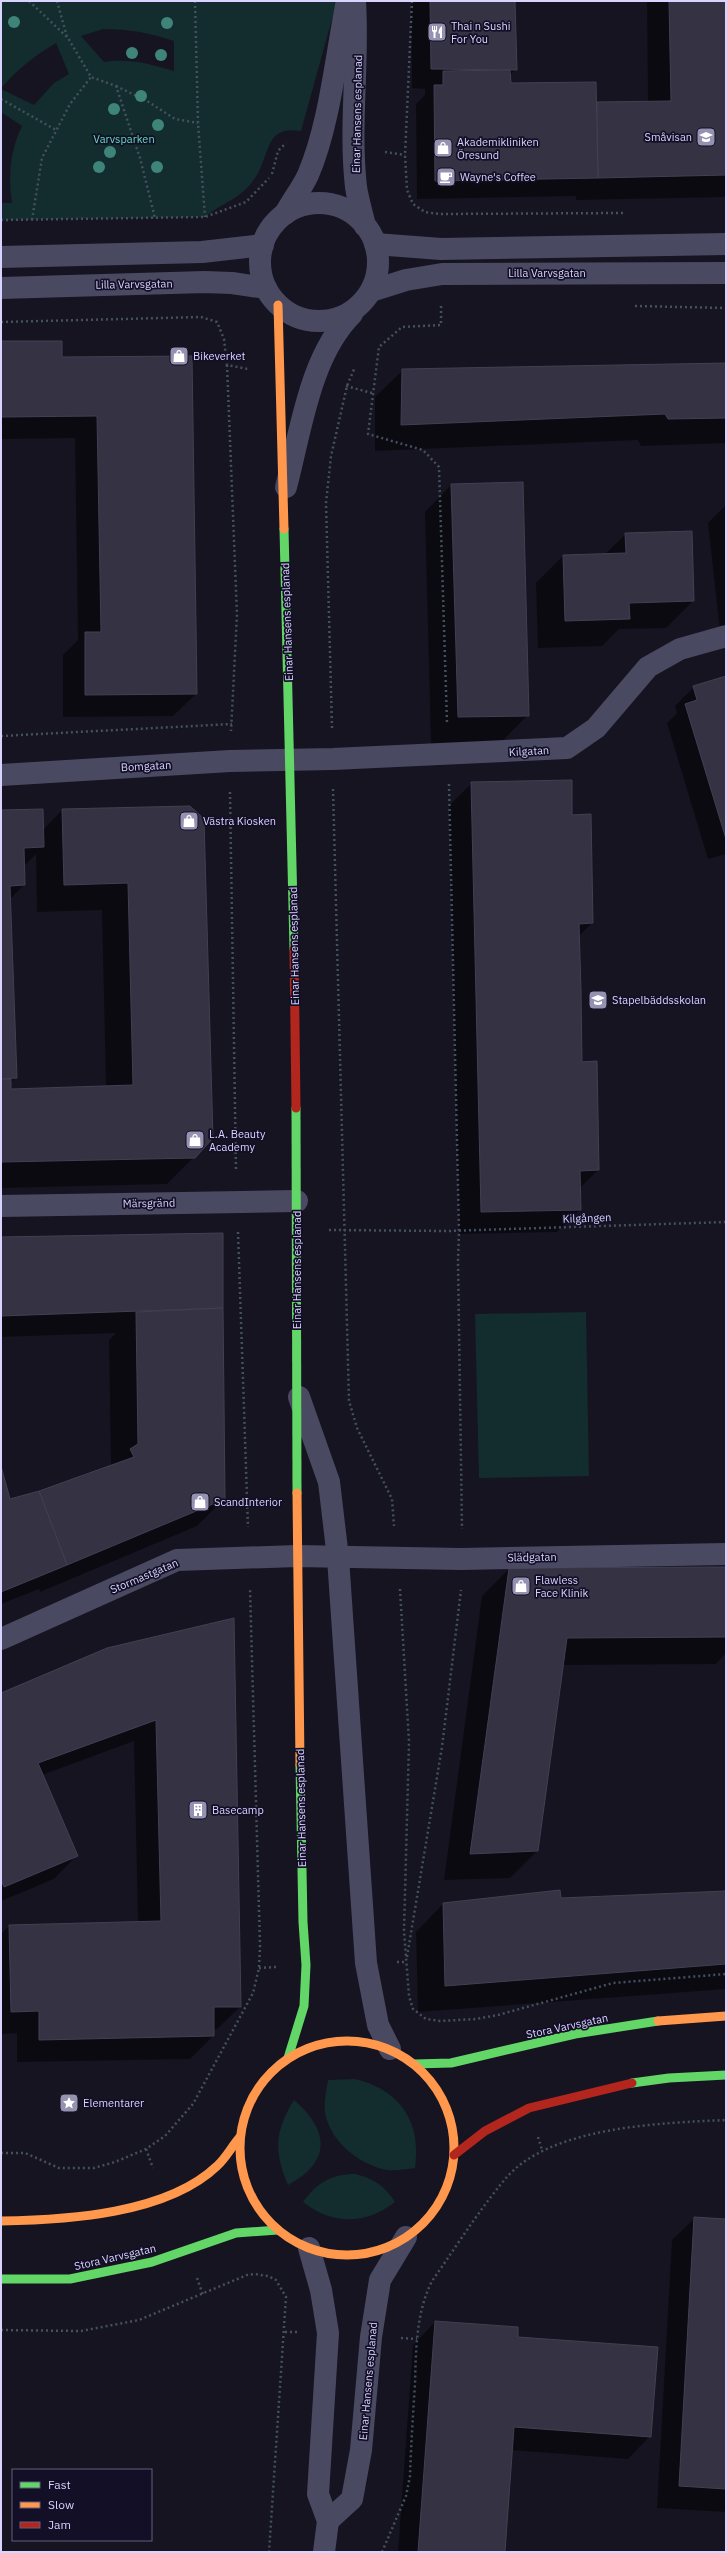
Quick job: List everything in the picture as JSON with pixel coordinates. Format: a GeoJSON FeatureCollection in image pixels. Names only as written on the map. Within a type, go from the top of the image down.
{"type":"FeatureCollection","features":[{"type":"Feature","properties":{"kind":"street","name":"Einar Hansens esplanad"},"geometry":{"type":"LineString","coordinates":[[285,214],[308,174],[329,104],[347,1]]}},
{"type":"Feature","properties":{"kind":"street","name":"Einar Hansens esplanad"},"geometry":{"type":"LineString","coordinates":[[355,1],[358,40],[355,148],[356,188],[370,235]]}},
{"type":"Feature","properties":{"kind":"street"},"geometry":{"type":"LineString","coordinates":[[321,203],[340,207],[350,212],[370,235],[378,264],[365,299],[331,320],[311,321],[286,312],[272,297],[260,268],[263,245],[272,226],[285,214],[304,206],[321,203]]}},
{"type":"Feature","properties":{"kind":"street"},"geometry":{"type":"LineString","coordinates":[[370,235],[441,249],[726,244]]}},
{"type":"Feature","properties":{"kind":"street"},"geometry":{"type":"LineString","coordinates":[[1,257],[202,252],[263,245]]}},
{"type":"Feature","properties":{"kind":"street","name":"Lilla Varvsgatan"},"geometry":{"type":"LineString","coordinates":[[365,299],[406,280],[442,274],[726,273]]}},
{"type":"Feature","properties":{"kind":"street","name":"Lilla Varvsgatan"},"geometry":{"type":"LineString","coordinates":[[1,288],[205,282],[232,283],[272,297]]}},
{"type":"Feature","properties":{"kind":"street","name":"Einar Hansens esplanad"},"geometry":{"type":"LineString","coordinates":[[272,297],[280,375],[282,499],[291,758],[298,1230],[297,1556],[303,1922],[306,1964],[304,2006],[288,2058]]}},
{"type":"Feature","properties":{"kind":"street","name":"Einar Hansens esplanad"},"geometry":{"type":"LineString","coordinates":[[282,499],[314,382],[326,346],[338,327],[365,299]]}},
{"type":"Feature","properties":{"kind":"street","name":"Kilgatan"},"geometry":{"type":"LineString","coordinates":[[291,758],[333,759],[448,755],[567,748],[596,728],[648,667],[680,648],[726,636]]}},
{"type":"Feature","properties":{"kind":"street","name":"Bomgatan"},"geometry":{"type":"LineString","coordinates":[[1,774],[291,758]]}},
{"type":"Feature","properties":{"kind":"street","name":"Märsgränd"},"geometry":{"type":"LineString","coordinates":[[1,1206],[297,1201]]}},
{"type":"Feature","properties":{"kind":"street","name":"Einar Hansens esplanad"},"geometry":{"type":"LineString","coordinates":[[298,1393],[329,1482],[338,1558],[366,1963],[378,2025],[390,2050]]}},
{"type":"Feature","properties":{"kind":"street","name":"Slädgatan"},"geometry":{"type":"LineString","coordinates":[[338,1558],[398,1556],[461,1559],[726,1554]]}},
{"type":"Feature","properties":{"kind":"street"},"geometry":{"type":"LineString","coordinates":[[297,1556],[338,1558]]}},
{"type":"Feature","properties":{"kind":"street","name":"Stormastgatan"},"geometry":{"type":"LineString","coordinates":[[1,1639],[177,1560],[297,1556]]}},
{"type":"Feature","properties":{"kind":"street","name":"Stora Varvsgatan"},"geometry":{"type":"LineString","coordinates":[[414,2064],[451,2064],[582,2033],[665,2020],[726,2016]]}},
{"type":"Feature","properties":{"kind":"street"},"geometry":{"type":"LineString","coordinates":[[338,2041],[364,2042],[390,2050],[414,2064],[432,2082],[445,2104],[452,2129],[454,2155],[450,2179],[440,2201],[425,2221],[406,2237],[384,2248],[359,2254],[334,2254],[309,2248],[278,2230],[255,2204],[242,2172],[240,2137],[245,2114],[255,2092],[269,2073],[288,2058],[312,2046],[338,2041]]}},
{"type":"Feature","properties":{"kind":"street"},"geometry":{"type":"LineString","coordinates":[[454,2155],[485,2131],[536,2106],[626,2084],[669,2078],[726,2075]]}},
{"type":"Feature","properties":{"kind":"street"},"geometry":{"type":"LineString","coordinates":[[1,2221],[26,2221],[118,2211],[164,2195],[194,2182],[217,2166],[240,2137]]}},
{"type":"Feature","properties":{"kind":"street","name":"Stora Varvsgatan"},"geometry":{"type":"LineString","coordinates":[[1,2279],[70,2279],[152,2262],[236,2233],[278,2230]]}},
{"type":"Feature","properties":{"kind":"street","name":"Einar Hansens esplanad"},"geometry":{"type":"LineString","coordinates":[[328,2521],[352,2499],[361,2450],[371,2337],[380,2280],[406,2237]]}},
{"type":"Feature","properties":{"kind":"street"},"geometry":{"type":"LineString","coordinates":[[309,2248],[321,2290],[328,2333],[318,2494],[328,2521],[324,2552]]}},
{"type":"Feature","properties":{"kind":"path"},"geometry":{"type":"LineString","coordinates":[[29,1],[68,38],[92,77],[116,86],[147,101],[175,119],[198,123]]}},
{"type":"Feature","properties":{"kind":"path"},"geometry":{"type":"LineString","coordinates":[[57,1],[68,38]]}},
{"type":"Feature","properties":{"kind":"path"},"geometry":{"type":"LineString","coordinates":[[195,1],[198,123],[205,217]]}},
{"type":"Feature","properties":{"kind":"path"},"geometry":{"type":"LineString","coordinates":[[412,1],[404,155],[407,190],[413,204],[425,212],[482,215],[631,213]]}},
{"type":"Feature","properties":{"kind":"path"},"geometry":{"type":"LineString","coordinates":[[32,220],[42,158],[70,104],[92,77]]}},
{"type":"Feature","properties":{"kind":"path"},"geometry":{"type":"LineString","coordinates":[[116,86],[140,158],[155,218]]}},
{"type":"Feature","properties":{"kind":"path"},"geometry":{"type":"LineString","coordinates":[[1,99],[56,130]]}},
{"type":"Feature","properties":{"kind":"path"},"geometry":{"type":"LineString","coordinates":[[1,220],[205,217],[246,202],[271,176],[278,150],[292,137],[317,143]]}},
{"type":"Feature","properties":{"kind":"path"},"geometry":{"type":"LineString","coordinates":[[355,148],[404,155]]}},
{"type":"Feature","properties":{"kind":"path"},"geometry":{"type":"LineString","coordinates":[[406,1962],[442,1747],[461,1591],[462,1493],[458,1261],[459,1231],[448,755],[439,467],[423,450],[368,434],[379,347],[402,326],[441,325],[441,305],[434,306]]}},
{"type":"Feature","properties":{"kind":"path"},"geometry":{"type":"LineString","coordinates":[[1,322],[201,317],[217,322],[224,339],[237,615],[230,761],[236,1175],[238,1202]]}},
{"type":"Feature","properties":{"kind":"path"},"geometry":{"type":"LineString","coordinates":[[356,364],[347,386],[331,456],[326,502],[349,1401],[357,1428],[392,1499],[398,1556],[409,1742],[404,1931],[409,1996],[413,2009],[426,2019],[440,2021],[498,2015],[613,1983],[726,1974]]}},
{"type":"Feature","properties":{"kind":"path"},"geometry":{"type":"LineString","coordinates":[[226,365],[280,375]]}},
{"type":"Feature","properties":{"kind":"path"},"geometry":{"type":"LineString","coordinates":[[314,382],[347,386],[372,393]]}},
{"type":"Feature","properties":{"kind":"path"},"geometry":{"type":"LineString","coordinates":[[1,736],[232,724]]}},
{"type":"Feature","properties":{"kind":"path","name":"Kilgången"},"geometry":{"type":"LineString","coordinates":[[298,1230],[459,1231],[726,1222]]}},
{"type":"Feature","properties":{"kind":"path"},"geometry":{"type":"LineString","coordinates":[[1,2152],[24,2153],[59,2168],[94,2168],[115,2162],[146,2149],[165,2136],[193,2104],[253,1992],[259,1968],[260,1946],[250,1558],[238,1229],[246,1229]]}},
{"type":"Feature","properties":{"kind":"path"},"geometry":{"type":"LineString","coordinates":[[382,2552],[406,2496],[410,2476],[417,2339],[424,2299],[432,2281],[506,2178],[542,2150],[560,2143],[670,2123],[726,2120]]}},
{"type":"Feature","properties":{"kind":"path"},"geometry":{"type":"LineString","coordinates":[[1,2330],[81,2331],[139,2320],[247,2275],[268,2276],[276,2280],[286,2297],[269,2552]]}},
{"type":"Feature","properties":{"kind":"green space","name":"Varvsparken"},"geometry":{"type":"Polygon","coordinates":[[[1,1],[337,1],[301,131],[290,130],[277,135],[272,140],[259,172],[250,185],[236,197],[205,217],[1,220],[1,203],[12,203],[10,183],[11,164],[15,145],[22,126],[1,112],[1,89],[34,105],[54,83],[69,74],[56,43],[27,63],[1,88],[1,1]],[[103,29],[81,36],[104,62],[131,61],[174,71],[174,41],[139,32],[103,29]]]}},
{"type":"Feature","properties":{"kind":"green space"},"geometry":{"type":"Polygon","coordinates":[[[586,1312],[589,1476],[479,1478],[475,1314],[586,1312]]]}},
{"type":"Feature","properties":{"kind":"green space"},"geometry":{"type":"Polygon","coordinates":[[[355,2079],[371,2084],[384,2091],[396,2100],[404,2110],[411,2123],[415,2136],[415,2168],[387,2170],[367,2163],[349,2152],[335,2136],[325,2112],[325,2098],[328,2080],[355,2079]]]}},
{"type":"Feature","properties":{"kind":"green space"},"geometry":{"type":"Polygon","coordinates":[[[294,2100],[314,2123],[319,2134],[321,2146],[318,2156],[312,2166],[302,2176],[288,2185],[280,2162],[278,2142],[287,2111],[294,2100]]]}},
{"type":"Feature","properties":{"kind":"green space"},"geometry":{"type":"Polygon","coordinates":[[[346,2174],[355,2174],[373,2180],[383,2187],[395,2202],[384,2210],[372,2215],[349,2219],[326,2215],[314,2210],[303,2202],[308,2195],[325,2181],[346,2174]]]}},
{"type":"Feature","properties":{"kind":"building"},"geometry":{"type":"Polygon","coordinates":[[[430,1],[515,1],[517,70],[431,69],[430,1]]]}},
{"type":"Feature","properties":{"kind":"building"},"geometry":{"type":"Polygon","coordinates":[[[669,1],[726,1],[726,175],[598,178],[597,102],[671,101],[669,1]]]}},
{"type":"Feature","properties":{"kind":"building"},"geometry":{"type":"Polygon","coordinates":[[[510,70],[511,83],[596,82],[598,178],[435,181],[434,85],[443,85],[443,71],[510,70]]]}},
{"type":"Feature","properties":{"kind":"building"},"geometry":{"type":"Polygon","coordinates":[[[1,341],[62,341],[62,357],[192,356],[197,694],[85,695],[85,632],[101,632],[97,416],[1,417],[1,341]]]}},
{"type":"Feature","properties":{"kind":"building"},"geometry":{"type":"Polygon","coordinates":[[[726,363],[726,418],[668,419],[665,414],[401,425],[402,369],[726,363]]]}},
{"type":"Feature","properties":{"kind":"building"},"geometry":{"type":"Polygon","coordinates":[[[523,482],[529,716],[458,717],[451,484],[523,482]]]}},
{"type":"Feature","properties":{"kind":"building"},"geometry":{"type":"Polygon","coordinates":[[[692,531],[694,601],[629,603],[630,619],[565,621],[563,555],[626,553],[625,533],[692,531]]]}},
{"type":"Feature","properties":{"kind":"building"},"geometry":{"type":"Polygon","coordinates":[[[726,676],[726,839],[685,704],[697,700],[693,686],[726,676]]]}},
{"type":"Feature","properties":{"kind":"building"},"geometry":{"type":"Polygon","coordinates":[[[572,780],[572,815],[591,814],[593,923],[579,924],[582,1062],[597,1061],[599,1170],[580,1171],[581,1210],[481,1212],[471,782],[572,780]]]}},
{"type":"Feature","properties":{"kind":"building"},"geometry":{"type":"Polygon","coordinates":[[[190,806],[204,819],[213,1138],[195,1158],[1,1162],[1,1079],[11,1079],[11,1089],[133,1085],[128,883],[64,885],[62,809],[190,806]]]}},
{"type":"Feature","properties":{"kind":"building"},"geometry":{"type":"Polygon","coordinates":[[[43,809],[44,847],[24,848],[25,885],[10,886],[17,1078],[1,1079],[1,810],[43,809]]]}},
{"type":"Feature","properties":{"kind":"building"},"geometry":{"type":"Polygon","coordinates":[[[223,1233],[223,1308],[1,1316],[1,1237],[223,1233]]]}},
{"type":"Feature","properties":{"kind":"building"},"geometry":{"type":"Polygon","coordinates":[[[223,1308],[225,1499],[67,1565],[39,1491],[134,1457],[130,1449],[138,1444],[136,1312],[223,1308]]]}},
{"type":"Feature","properties":{"kind":"building"},"geometry":{"type":"Polygon","coordinates":[[[1,1466],[10,1499],[39,1491],[67,1565],[1,1592],[1,1466]]]}},
{"type":"Feature","properties":{"kind":"building"},"geometry":{"type":"Polygon","coordinates":[[[726,1567],[726,1637],[567,1638],[538,1851],[470,1854],[509,1568],[726,1567]]]}},
{"type":"Feature","properties":{"kind":"building","name":"Basecamp"},"geometry":{"type":"Polygon","coordinates":[[[234,1618],[241,2007],[214,2007],[214,2036],[39,2040],[39,2011],[11,2012],[9,1925],[161,1921],[156,1720],[38,1763],[78,1856],[4,1887],[1,1880],[1,1693],[107,1648],[234,1618]]]}},
{"type":"Feature","properties":{"kind":"building"},"geometry":{"type":"Polygon","coordinates":[[[560,1890],[561,1898],[726,1891],[726,1964],[445,1986],[443,1903],[560,1890]]]}},
{"type":"Feature","properties":{"kind":"building"},"geometry":{"type":"Polygon","coordinates":[[[694,2217],[726,2219],[726,2489],[679,2486],[694,2217]]]}},
{"type":"Feature","properties":{"kind":"building"},"geometry":{"type":"Polygon","coordinates":[[[435,2321],[518,2327],[518,2337],[658,2347],[651,2437],[514,2427],[505,2552],[418,2552],[435,2321]]]}},
{"type":"Feature","properties":{"kind":"traffic: fast"},"geometry":{"type":"LineString","coordinates":[[284,529],[294,949]]}},
{"type":"Feature","properties":{"kind":"traffic: fast"},"geometry":{"type":"LineString","coordinates":[[296,1108],[297,1493]]}},
{"type":"Feature","properties":{"kind":"traffic: fast"},"geometry":{"type":"LineString","coordinates":[[288,2058],[304,2006],[306,1965],[303,1922],[300,1765]]}},
{"type":"Feature","properties":{"kind":"traffic: fast"},"geometry":{"type":"LineString","coordinates":[[414,2064],[451,2063],[575,2034],[658,2021]]}},
{"type":"Feature","properties":{"kind":"traffic: fast"},"geometry":{"type":"LineString","coordinates":[[632,2083],[669,2078],[726,2075]]}},
{"type":"Feature","properties":{"kind":"traffic: fast"},"geometry":{"type":"LineString","coordinates":[[1,2279],[70,2279],[152,2262],[236,2233],[278,2230]]}},
{"type":"Feature","properties":{"kind":"traffic: slow"},"geometry":{"type":"LineString","coordinates":[[278,305],[284,529]]}},
{"type":"Feature","properties":{"kind":"traffic: slow"},"geometry":{"type":"LineString","coordinates":[[297,1493],[300,1765]]}},
{"type":"Feature","properties":{"kind":"traffic: slow"},"geometry":{"type":"LineString","coordinates":[[658,2021],[726,2016]]}},
{"type":"Feature","properties":{"kind":"traffic: slow"},"geometry":{"type":"LineString","coordinates":[[347,2041],[368,2043],[388,2049],[406,2059],[423,2072],[436,2089],[446,2107],[452,2127],[454,2148],[452,2169],[446,2189],[436,2207],[423,2224],[406,2237],[388,2247],[368,2253],[347,2255],[326,2253],[306,2247],[288,2237],[271,2224],[258,2207],[248,2189],[242,2169],[240,2148],[242,2127],[248,2107],[258,2089],[271,2072],[288,2059],[306,2049],[326,2043],[347,2041]]}},
{"type":"Feature","properties":{"kind":"traffic: slow"},"geometry":{"type":"LineString","coordinates":[[1,2221],[56,2219],[85,2216],[144,2204],[171,2195],[196,2182],[217,2166],[240,2137]]}},
{"type":"Feature","properties":{"kind":"traffic: jam"},"geometry":{"type":"LineString","coordinates":[[294,949],[296,1108]]}},
{"type":"Feature","properties":{"kind":"traffic: jam"},"geometry":{"type":"LineString","coordinates":[[454,2155],[485,2131],[529,2108],[632,2083]]}},
{"type":"Feature","properties":{"kind":"place","name":"Thai n Sushi For You"},"geometry":{"type":"Point","coordinates":[437,32]}},
{"type":"Feature","properties":{"kind":"place","name":"Småvisan"},"geometry":{"type":"Point","coordinates":[706,137]}},
{"type":"Feature","properties":{"kind":"place","name":"Akademikliniken Öresund"},"geometry":{"type":"Point","coordinates":[443,148]}},
{"type":"Feature","properties":{"kind":"place","name":"Wayne's Coffee"},"geometry":{"type":"Point","coordinates":[446,177]}},
{"type":"Feature","properties":{"kind":"place","name":"Bikeverket"},"geometry":{"type":"Point","coordinates":[179,356]}},
{"type":"Feature","properties":{"kind":"place","name":"Västra Kiosken"},"geometry":{"type":"Point","coordinates":[189,821]}},
{"type":"Feature","properties":{"kind":"place","name":"Stapelbäddsskolan"},"geometry":{"type":"Point","coordinates":[598,1000]}},
{"type":"Feature","properties":{"kind":"place","name":"L.A. Beauty Academy"},"geometry":{"type":"Point","coordinates":[195,1140]}},
{"type":"Feature","properties":{"kind":"place","name":"ScandInterior"},"geometry":{"type":"Point","coordinates":[200,1502]}},
{"type":"Feature","properties":{"kind":"place","name":"Flawless Face Klinik"},"geometry":{"type":"Point","coordinates":[521,1586]}},
{"type":"Feature","properties":{"kind":"place","name":"Basecamp"},"geometry":{"type":"Point","coordinates":[198,1810]}},
{"type":"Feature","properties":{"kind":"place","name":"Elementarer"},"geometry":{"type":"Point","coordinates":[69,2103]}}]}
